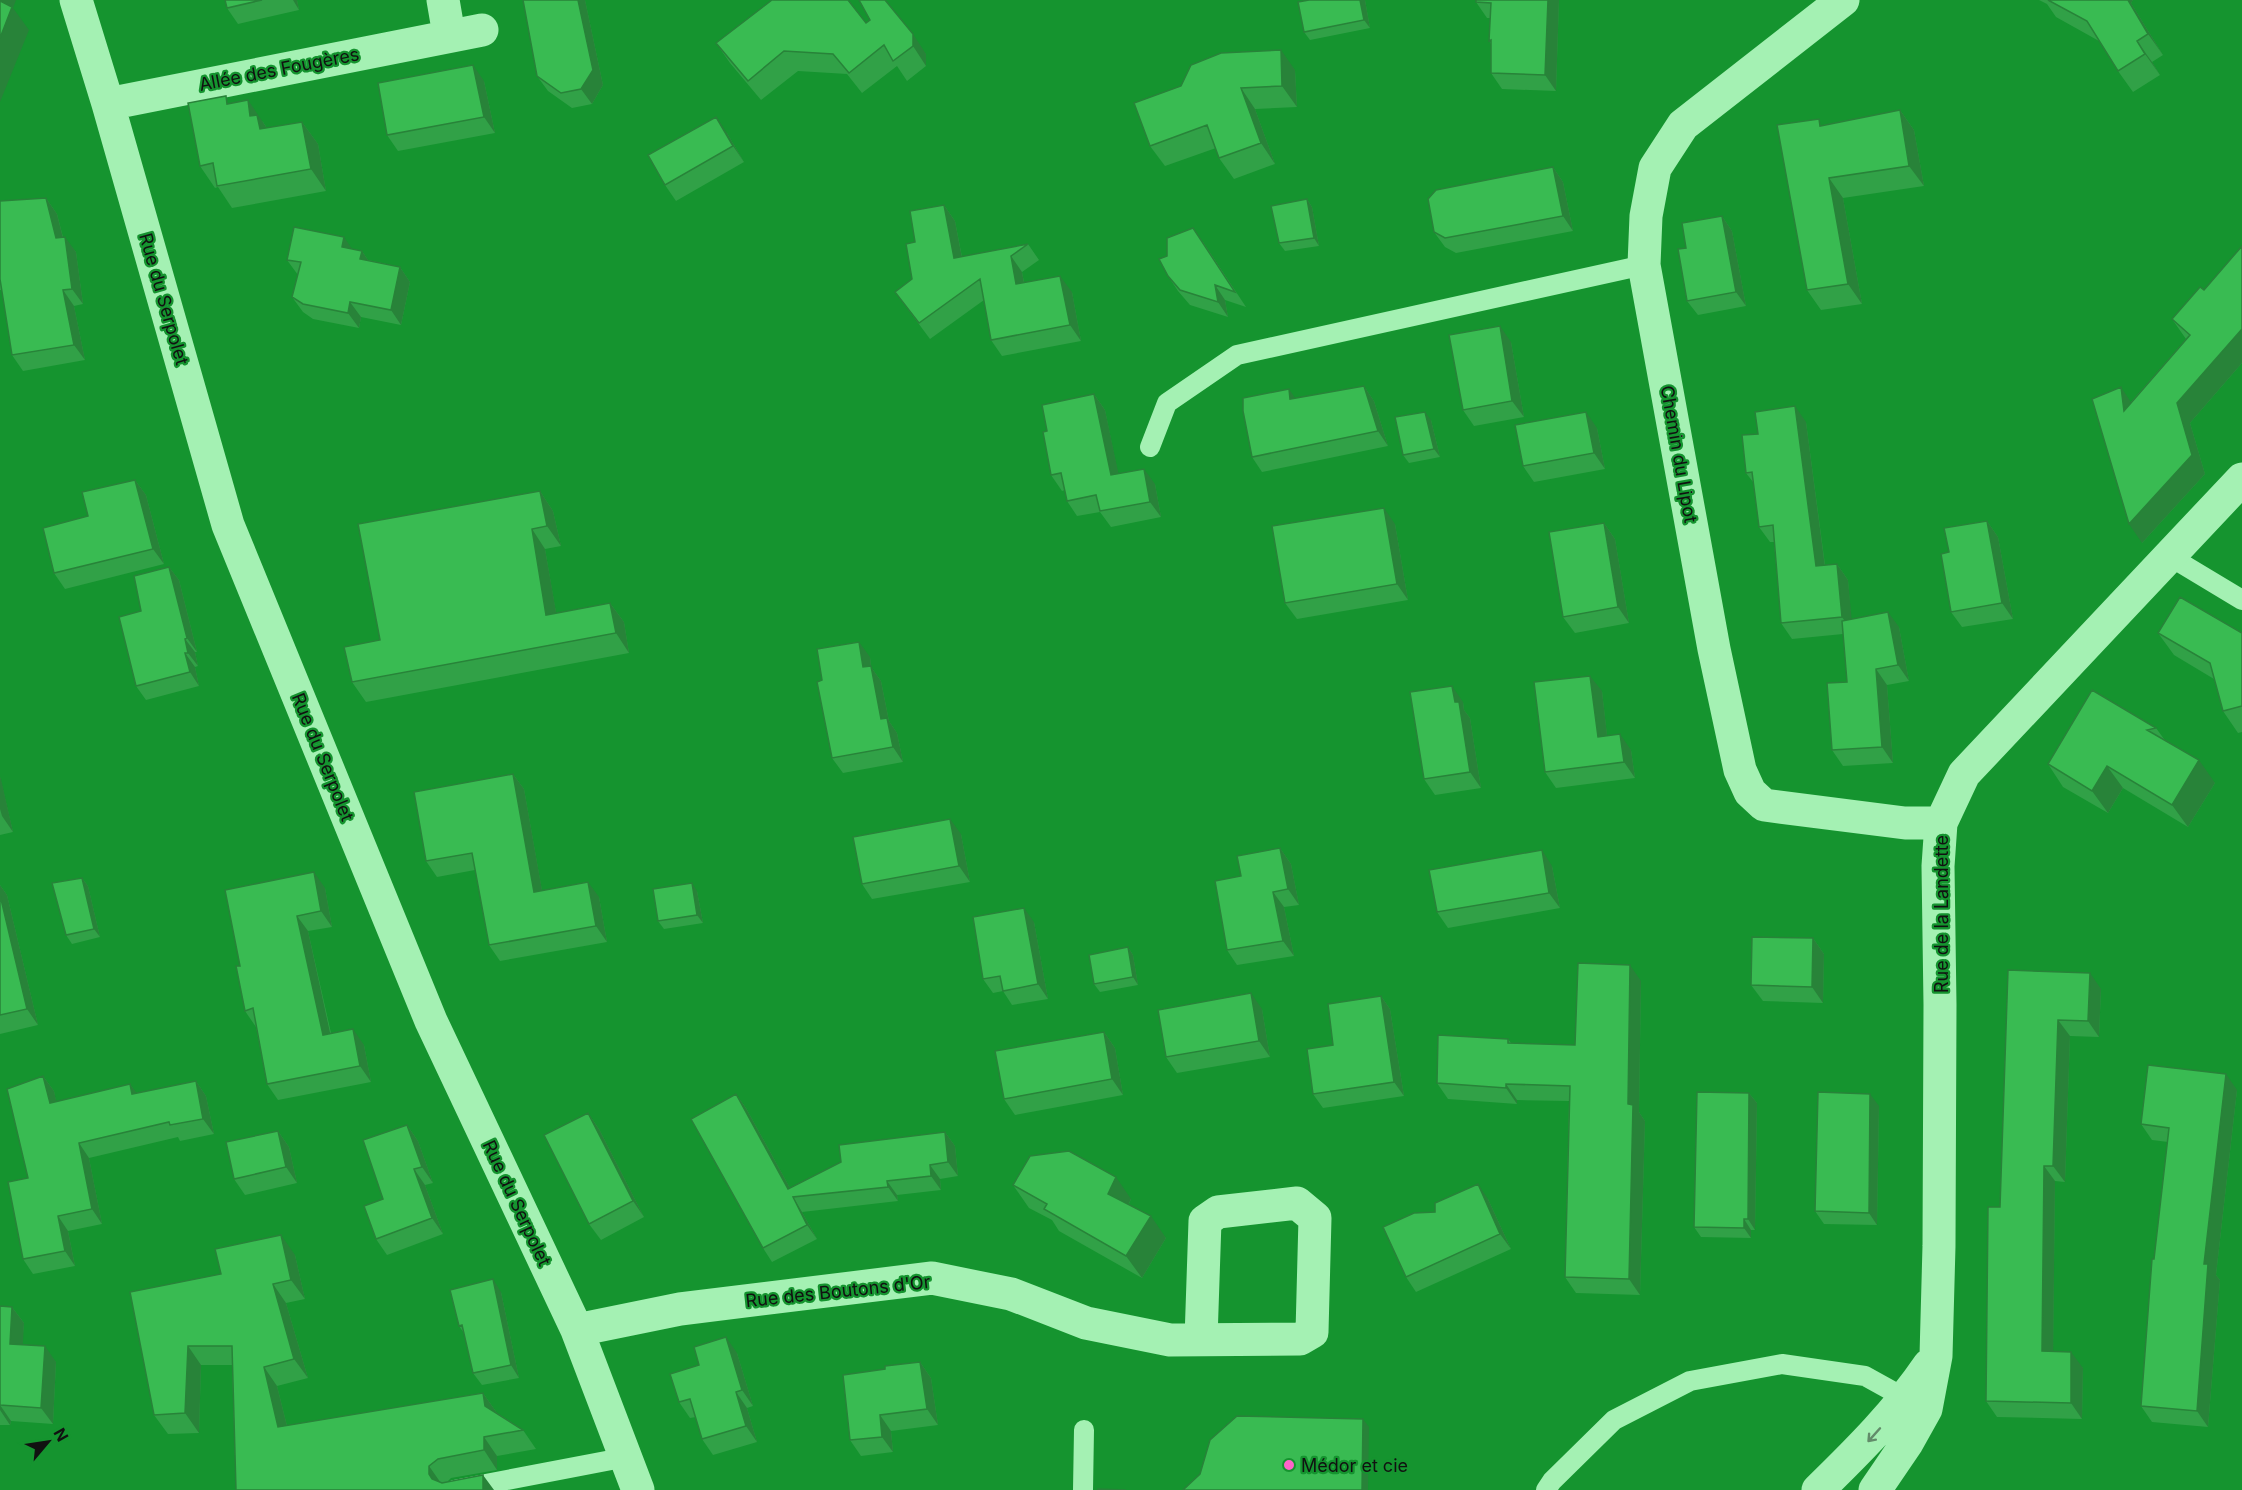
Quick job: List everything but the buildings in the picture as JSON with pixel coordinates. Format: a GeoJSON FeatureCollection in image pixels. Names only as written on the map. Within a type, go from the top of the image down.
{"type":"FeatureCollection","features":[{"type":"Feature","properties":{"kind":"street","name":"Rue du Serpolet"},"geometry":{"type":"LineString","coordinates":[[76,0],[108,104],[228,525],[431,1021],[577,1330],[638,1490]]}},
{"type":"Feature","properties":{"kind":"street"},"geometry":{"type":"LineString","coordinates":[[443,0],[449,35]]}},
{"type":"Feature","properties":{"kind":"street","name":"Chemin du Lipot"},"geometry":{"type":"LineString","coordinates":[[1843,0],[1683,125],[1654,168],[1646,216],[1644,265],[1714,650],[1740,770],[1750,792],[1764,805],[1905,824],[1941,823]]}},
{"type":"Feature","properties":{"kind":"street","name":"Allée des Fougères"},"geometry":{"type":"LineString","coordinates":[[108,104],[482,30]]}},
{"type":"Feature","properties":{"kind":"street","name":"Rue de la Landette"},"geometry":{"type":"LineString","coordinates":[[1875,1490],[1907,1443],[1916,1404],[1936,1356],[1940,1223],[1938,866],[1941,823],[1965,774],[2242,478]]}},
{"type":"Feature","properties":{"kind":"street","name":"Rue des Boutons d'Or"},"geometry":{"type":"LineString","coordinates":[[577,1330],[680,1310],[932,1278],[1011,1294],[1086,1323],[1170,1340],[1300,1339],[1312,1332],[1315,1218],[1297,1203],[1218,1212],[1205,1221],[1200,1339]]}},
{"type":"Feature","properties":{"kind":"street"},"geometry":{"type":"LineString","coordinates":[[1818,1490],[1869,1441],[1916,1404]]}},
{"type":"Feature","properties":{"kind":"lane"},"geometry":{"type":"LineString","coordinates":[[1150,447],[1167,403],[1237,356],[1644,265]]}},
{"type":"Feature","properties":{"kind":"lane"},"geometry":{"type":"LineString","coordinates":[[2169,556],[2242,600]]}},
{"type":"Feature","properties":{"kind":"lane"},"geometry":{"type":"LineString","coordinates":[[1546,1490],[1552,1481],[1614,1420],[1690,1381],[1782,1364],[1865,1376],[1916,1404]]}},
{"type":"Feature","properties":{"kind":"lane"},"geometry":{"type":"LineString","coordinates":[[1083,1490],[1084,1430]]}},
{"type":"Feature","properties":{"kind":"lane"},"geometry":{"type":"LineString","coordinates":[[454,1490],[627,1457]]}},
{"type":"Feature","properties":{"kind":"place","name":"Médor et cie"},"geometry":{"type":"Point","coordinates":[1289,1465]}}]}
